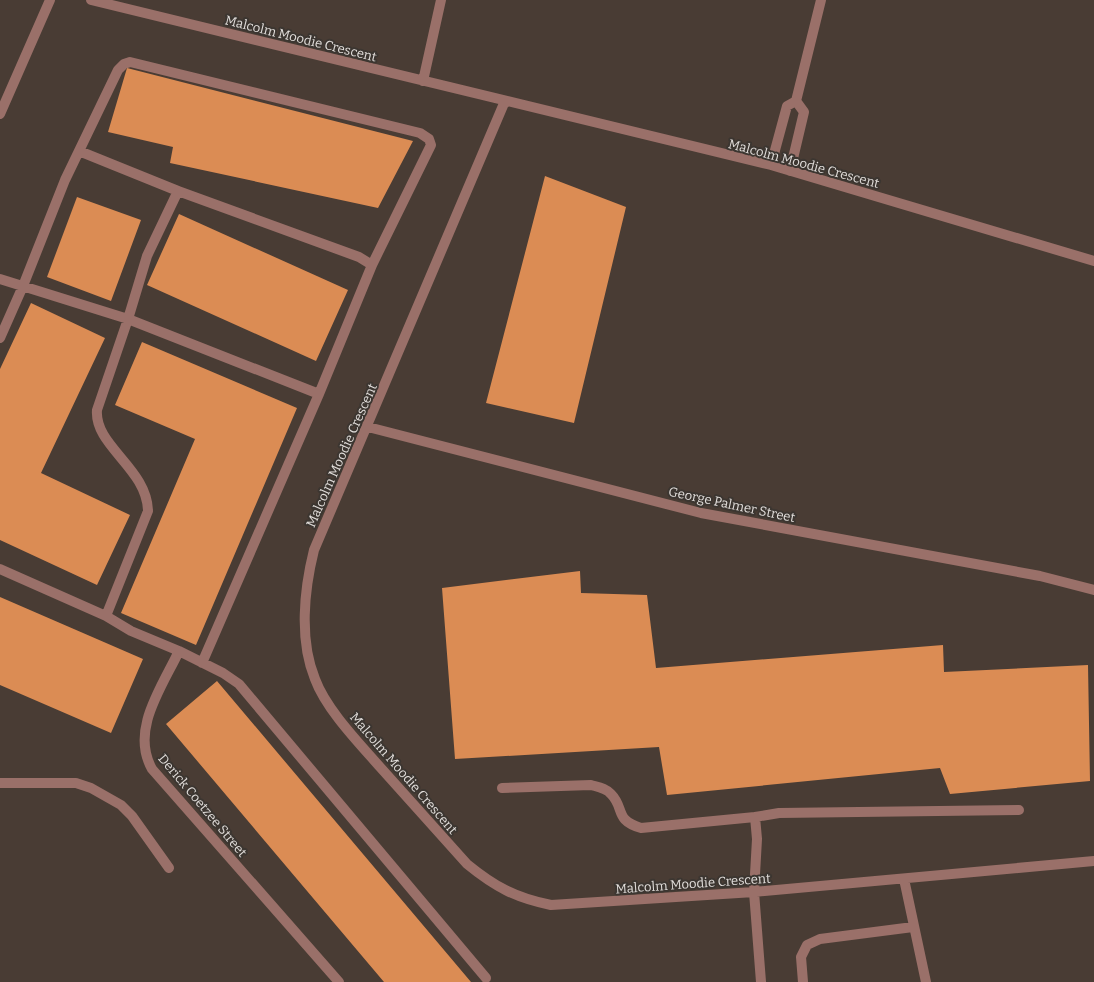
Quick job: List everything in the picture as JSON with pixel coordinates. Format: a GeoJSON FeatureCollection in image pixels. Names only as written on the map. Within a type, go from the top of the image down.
{"type":"FeatureCollection","features":[{"type":"Feature","properties":{"kind":"street"},"geometry":{"type":"LineString","coordinates":[[0,114],[50,0]]}},
{"type":"Feature","properties":{"kind":"street","name":"Malcolm Moodie Crescent"},"geometry":{"type":"LineString","coordinates":[[91,0],[771,165],[1094,261]]}},
{"type":"Feature","properties":{"kind":"street"},"geometry":{"type":"LineString","coordinates":[[423,81],[441,0]]}},
{"type":"Feature","properties":{"kind":"street"},"geometry":{"type":"LineString","coordinates":[[796,102],[821,0]]}},
{"type":"Feature","properties":{"kind":"street"},"geometry":{"type":"LineString","coordinates":[[0,338],[23,286],[65,180],[118,70],[124,64],[130,62],[420,133],[429,139],[431,145],[372,265],[319,394],[202,663]]}},
{"type":"Feature","properties":{"kind":"street","name":"Malcolm Moodie Crescent"},"geometry":{"type":"LineString","coordinates":[[505,101],[368,428],[314,550],[308,575],[304,605],[306,644],[314,678],[320,690],[350,733],[467,864],[488,881],[507,892],[526,900],[551,905],[754,892],[1094,861]]}},
{"type":"Feature","properties":{"kind":"street"},"geometry":{"type":"LineString","coordinates":[[771,165],[787,106],[796,102]]}},
{"type":"Feature","properties":{"kind":"street"},"geometry":{"type":"LineString","coordinates":[[790,171],[804,112],[796,102]]}},
{"type":"Feature","properties":{"kind":"street"},"geometry":{"type":"LineString","coordinates":[[79,151],[178,191],[359,258],[372,265]]}},
{"type":"Feature","properties":{"kind":"street"},"geometry":{"type":"LineString","coordinates":[[106,616],[148,511],[143,485],[109,441],[97,418],[97,410],[128,319],[147,256],[178,191]]}},
{"type":"Feature","properties":{"kind":"street"},"geometry":{"type":"LineString","coordinates":[[0,279],[128,319],[319,394]]}},
{"type":"Feature","properties":{"kind":"street","name":"George Palmer Street"},"geometry":{"type":"LineString","coordinates":[[368,428],[702,513],[1040,576],[1094,590]]}},
{"type":"Feature","properties":{"kind":"street"},"geometry":{"type":"LineString","coordinates":[[0,569],[106,616],[131,631],[179,651],[239,684],[486,978]]}},
{"type":"Feature","properties":{"kind":"street","name":"Derick Coetzee Street"},"geometry":{"type":"LineString","coordinates":[[179,651],[147,718],[144,740],[147,760],[152,769],[339,982]]}},
{"type":"Feature","properties":{"kind":"street"},"geometry":{"type":"LineString","coordinates":[[0,783],[76,783],[91,788],[121,805],[132,816],[168,868]]}},
{"type":"Feature","properties":{"kind":"street"},"geometry":{"type":"LineString","coordinates":[[502,788],[591,785],[603,788],[612,794],[622,817],[631,825],[641,828],[755,817],[779,813],[1019,810]]}},
{"type":"Feature","properties":{"kind":"street"},"geometry":{"type":"LineString","coordinates":[[755,817],[757,840],[754,892],[761,982]]}},
{"type":"Feature","properties":{"kind":"street"},"geometry":{"type":"LineString","coordinates":[[904,879],[913,927],[926,982]]}},
{"type":"Feature","properties":{"kind":"street"},"geometry":{"type":"LineString","coordinates":[[803,982],[801,957],[807,945],[820,939],[913,927]]}},
{"type":"Feature","properties":{"kind":"shaded area"},"geometry":{"type":"Polygon","coordinates":[[[0,0],[1094,0],[1094,982],[0,982],[0,0]]]}},
{"type":"Feature","properties":{"kind":"building"},"geometry":{"type":"Polygon","coordinates":[[[127,68],[413,141],[378,208],[170,163],[173,147],[108,132],[127,68]]]}},
{"type":"Feature","properties":{"kind":"building"},"geometry":{"type":"Polygon","coordinates":[[[545,176],[626,207],[574,423],[486,403],[545,176]]]}},
{"type":"Feature","properties":{"kind":"building"},"geometry":{"type":"Polygon","coordinates":[[[77,197],[141,220],[111,301],[47,277],[77,197]]]}},
{"type":"Feature","properties":{"kind":"building"},"geometry":{"type":"Polygon","coordinates":[[[179,214],[348,290],[316,361],[147,285],[179,214]]]}},
{"type":"Feature","properties":{"kind":"building"},"geometry":{"type":"Polygon","coordinates":[[[31,303],[105,338],[41,473],[130,515],[97,585],[0,540],[0,369],[31,303]]]}},
{"type":"Feature","properties":{"kind":"building"},"geometry":{"type":"Polygon","coordinates":[[[142,342],[297,408],[196,645],[121,613],[195,439],[115,405],[142,342]]]}},
{"type":"Feature","properties":{"kind":"building"},"geometry":{"type":"Polygon","coordinates":[[[580,571],[581,593],[647,595],[656,668],[943,645],[944,672],[1088,665],[1090,781],[950,794],[940,768],[667,795],[659,747],[455,759],[442,588],[580,571]]]}},
{"type":"Feature","properties":{"kind":"building"},"geometry":{"type":"Polygon","coordinates":[[[0,597],[143,659],[111,733],[0,685],[0,597]]]}},
{"type":"Feature","properties":{"kind":"building"},"geometry":{"type":"Polygon","coordinates":[[[217,681],[471,982],[384,982],[166,724],[217,681]]]}}]}
